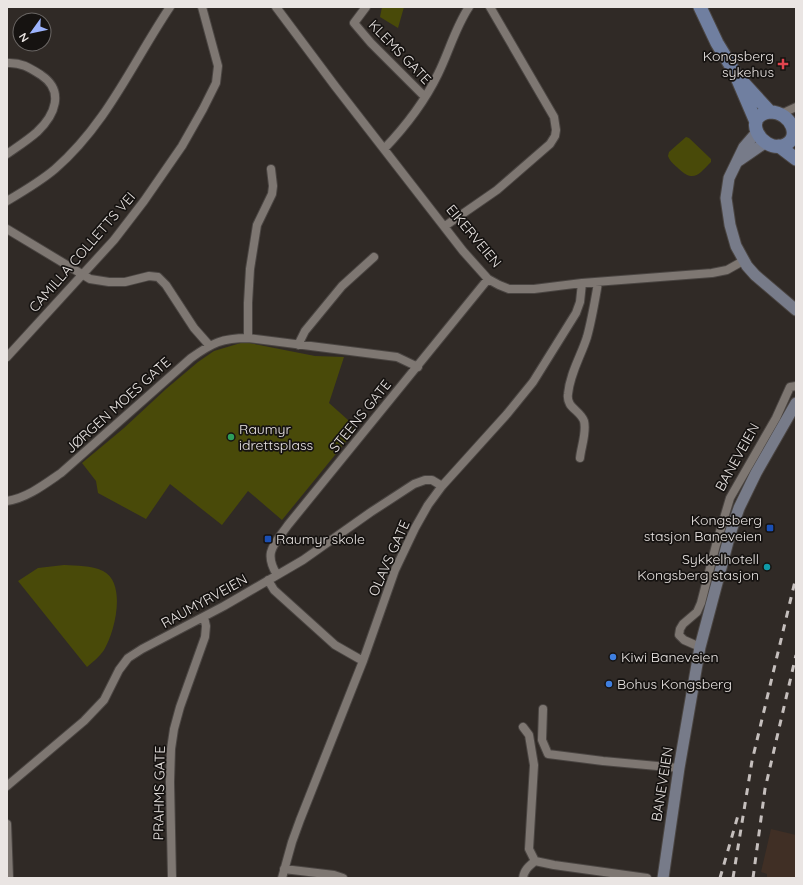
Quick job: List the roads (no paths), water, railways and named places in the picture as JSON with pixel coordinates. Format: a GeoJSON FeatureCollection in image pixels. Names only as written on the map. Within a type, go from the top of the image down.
{"type":"FeatureCollection","features":[{"type":"Feature","properties":{"kind":"main road"},"geometry":{"type":"LineString","coordinates":[[700,7],[717,43],[737,76],[760,136],[796,159]]}},
{"type":"Feature","properties":{"kind":"main road"},"geometry":{"type":"LineString","coordinates":[[737,76],[775,113],[788,119],[795,129],[793,137],[789,143],[773,144],[737,163]]}},
{"type":"Feature","properties":{"kind":"main road"},"geometry":{"type":"LineString","coordinates":[[775,113],[761,114],[756,127],[731,172],[727,184],[726,207],[734,241],[744,261],[755,275],[796,310]]}},
{"type":"Feature","properties":{"kind":"main road","name":"BANEVEIEN"},"geometry":{"type":"LineString","coordinates":[[663,878],[679,768],[700,647],[729,540],[739,508],[756,473],[796,403]]}},
{"type":"Feature","properties":{"kind":"street"},"geometry":{"type":"LineString","coordinates":[[7,201],[36,184],[51,172],[83,141],[119,92],[170,7]]}},
{"type":"Feature","properties":{"kind":"street","name":"CAMILLA COLLETTS VEI"},"geometry":{"type":"LineString","coordinates":[[7,357],[114,240],[144,201],[182,146],[216,83],[218,66],[202,7]]}},
{"type":"Feature","properties":{"kind":"street","name":"EIKERVEIEN"},"geometry":{"type":"LineString","coordinates":[[276,7],[468,256],[488,279],[499,285],[509,289],[534,289],[712,273],[728,270],[744,261]]}},
{"type":"Feature","properties":{"kind":"street","name":"KLEMS GATE"},"geometry":{"type":"LineString","coordinates":[[366,7],[354,22],[371,43],[425,97]]}},
{"type":"Feature","properties":{"kind":"street","name":"KLEMS GATE"},"geometry":{"type":"LineString","coordinates":[[384,149],[412,117],[425,97],[438,75],[460,21],[469,7]]}},
{"type":"Feature","properties":{"kind":"street"},"geometry":{"type":"LineString","coordinates":[[445,226],[497,190],[550,144],[556,130],[554,117],[544,98],[490,7]]}},
{"type":"Feature","properties":{"kind":"street"},"geometry":{"type":"LineString","coordinates":[[7,63],[16,62],[26,65],[48,80],[54,88],[56,100],[51,115],[38,131],[7,154]]}},
{"type":"Feature","properties":{"kind":"street"},"geometry":{"type":"LineString","coordinates":[[775,113],[796,107]]}},
{"type":"Feature","properties":{"kind":"street"},"geometry":{"type":"LineString","coordinates":[[248,338],[248,303],[252,250],[257,225],[272,194],[274,186],[271,170]]}},
{"type":"Feature","properties":{"kind":"street"},"geometry":{"type":"LineString","coordinates":[[7,229],[90,279],[109,282],[125,282],[149,276],[158,277],[166,285],[194,328],[209,345]]}},
{"type":"Feature","properties":{"kind":"street"},"geometry":{"type":"LineString","coordinates":[[298,345],[305,331],[342,286],[374,257]]}},
{"type":"Feature","properties":{"kind":"street","name":"STEENS GATE"},"geometry":{"type":"LineString","coordinates":[[277,575],[270,561],[270,554],[273,546],[288,525],[488,279]]}},
{"type":"Feature","properties":{"kind":"street"},"geometry":{"type":"LineString","coordinates":[[580,458],[585,429],[584,423],[579,413],[576,412],[568,402],[567,396],[571,375],[587,337],[598,283]]}},
{"type":"Feature","properties":{"kind":"street","name":"OLAVS GATE"},"geometry":{"type":"LineString","coordinates":[[282,878],[300,820],[362,661],[395,570],[415,528],[428,505],[442,486],[507,414],[533,382],[576,313],[580,302],[582,284]]}},
{"type":"Feature","properties":{"kind":"street","name":"JØRGEN MOES GATE"},"geometry":{"type":"LineString","coordinates":[[7,501],[25,496],[42,487],[61,473],[168,377],[209,345],[220,340],[248,338],[397,357],[418,367]]}},
{"type":"Feature","properties":{"kind":"street","name":"BANEVEIEN"},"geometry":{"type":"LineString","coordinates":[[700,647],[684,640],[680,635],[680,629],[683,624],[697,612],[701,603],[722,520],[730,498],[776,418],[790,387],[796,386]]}},
{"type":"Feature","properties":{"kind":"street","name":"RAUMYRVEIEN"},"geometry":{"type":"LineString","coordinates":[[7,786],[95,710],[104,700],[119,670],[128,658],[142,649],[204,618],[303,560],[414,484],[425,480],[432,480],[442,486]]}},
{"type":"Feature","properties":{"kind":"street"},"geometry":{"type":"LineString","coordinates":[[268,580],[274,590],[335,646],[362,661]]}},
{"type":"Feature","properties":{"kind":"street","name":"PRAHMS GATE"},"geometry":{"type":"LineString","coordinates":[[172,878],[170,782],[171,749],[174,729],[180,707],[205,638],[206,626],[204,618]]}},
{"type":"Feature","properties":{"kind":"street"},"geometry":{"type":"LineString","coordinates":[[543,709],[542,740],[548,754],[679,768]]}},
{"type":"Feature","properties":{"kind":"street"},"geometry":{"type":"LineString","coordinates":[[523,727],[530,735],[534,765],[529,849],[535,861]]}},
{"type":"Feature","properties":{"kind":"street"},"geometry":{"type":"LineString","coordinates":[[7,824],[9,878]]}},
{"type":"Feature","properties":{"kind":"street"},"geometry":{"type":"LineString","coordinates":[[523,878],[528,867],[535,861]]}},
{"type":"Feature","properties":{"kind":"street"},"geometry":{"type":"LineString","coordinates":[[535,861],[647,878]]}},
{"type":"Feature","properties":{"kind":"street"},"geometry":{"type":"LineString","coordinates":[[284,869],[334,875],[343,878]]}},
{"type":"Feature","properties":{"kind":"railway"},"geometry":{"type":"LineString","coordinates":[[733,878],[752,761],[796,577]]}},
{"type":"Feature","properties":{"kind":"railway"},"geometry":{"type":"LineString","coordinates":[[753,878],[765,789],[796,655]]}},
{"type":"Feature","properties":{"kind":"railway"},"geometry":{"type":"LineString","coordinates":[[720,878],[739,812]]}},
{"type":"Feature","properties":{"kind":"place","name":"Kongsberg sykehus"},"geometry":{"type":"Point","coordinates":[783,64]}},
{"type":"Feature","properties":{"kind":"place","name":"Raumyr idrettsplass"},"geometry":{"type":"Point","coordinates":[231,437]}},
{"type":"Feature","properties":{"kind":"place","name":"Kongsberg stasjon Baneveien"},"geometry":{"type":"Point","coordinates":[770,528]}},
{"type":"Feature","properties":{"kind":"place","name":"Raumyr skole"},"geometry":{"type":"Point","coordinates":[268,539]}},
{"type":"Feature","properties":{"kind":"place","name":"Sykkelhotell Kongsberg stasjon"},"geometry":{"type":"Point","coordinates":[767,567]}},
{"type":"Feature","properties":{"kind":"place","name":"Kiwi Baneveien"},"geometry":{"type":"Point","coordinates":[613,657]}},
{"type":"Feature","properties":{"kind":"place","name":"Bohus Kongsberg"},"geometry":{"type":"Point","coordinates":[609,684]}}]}
